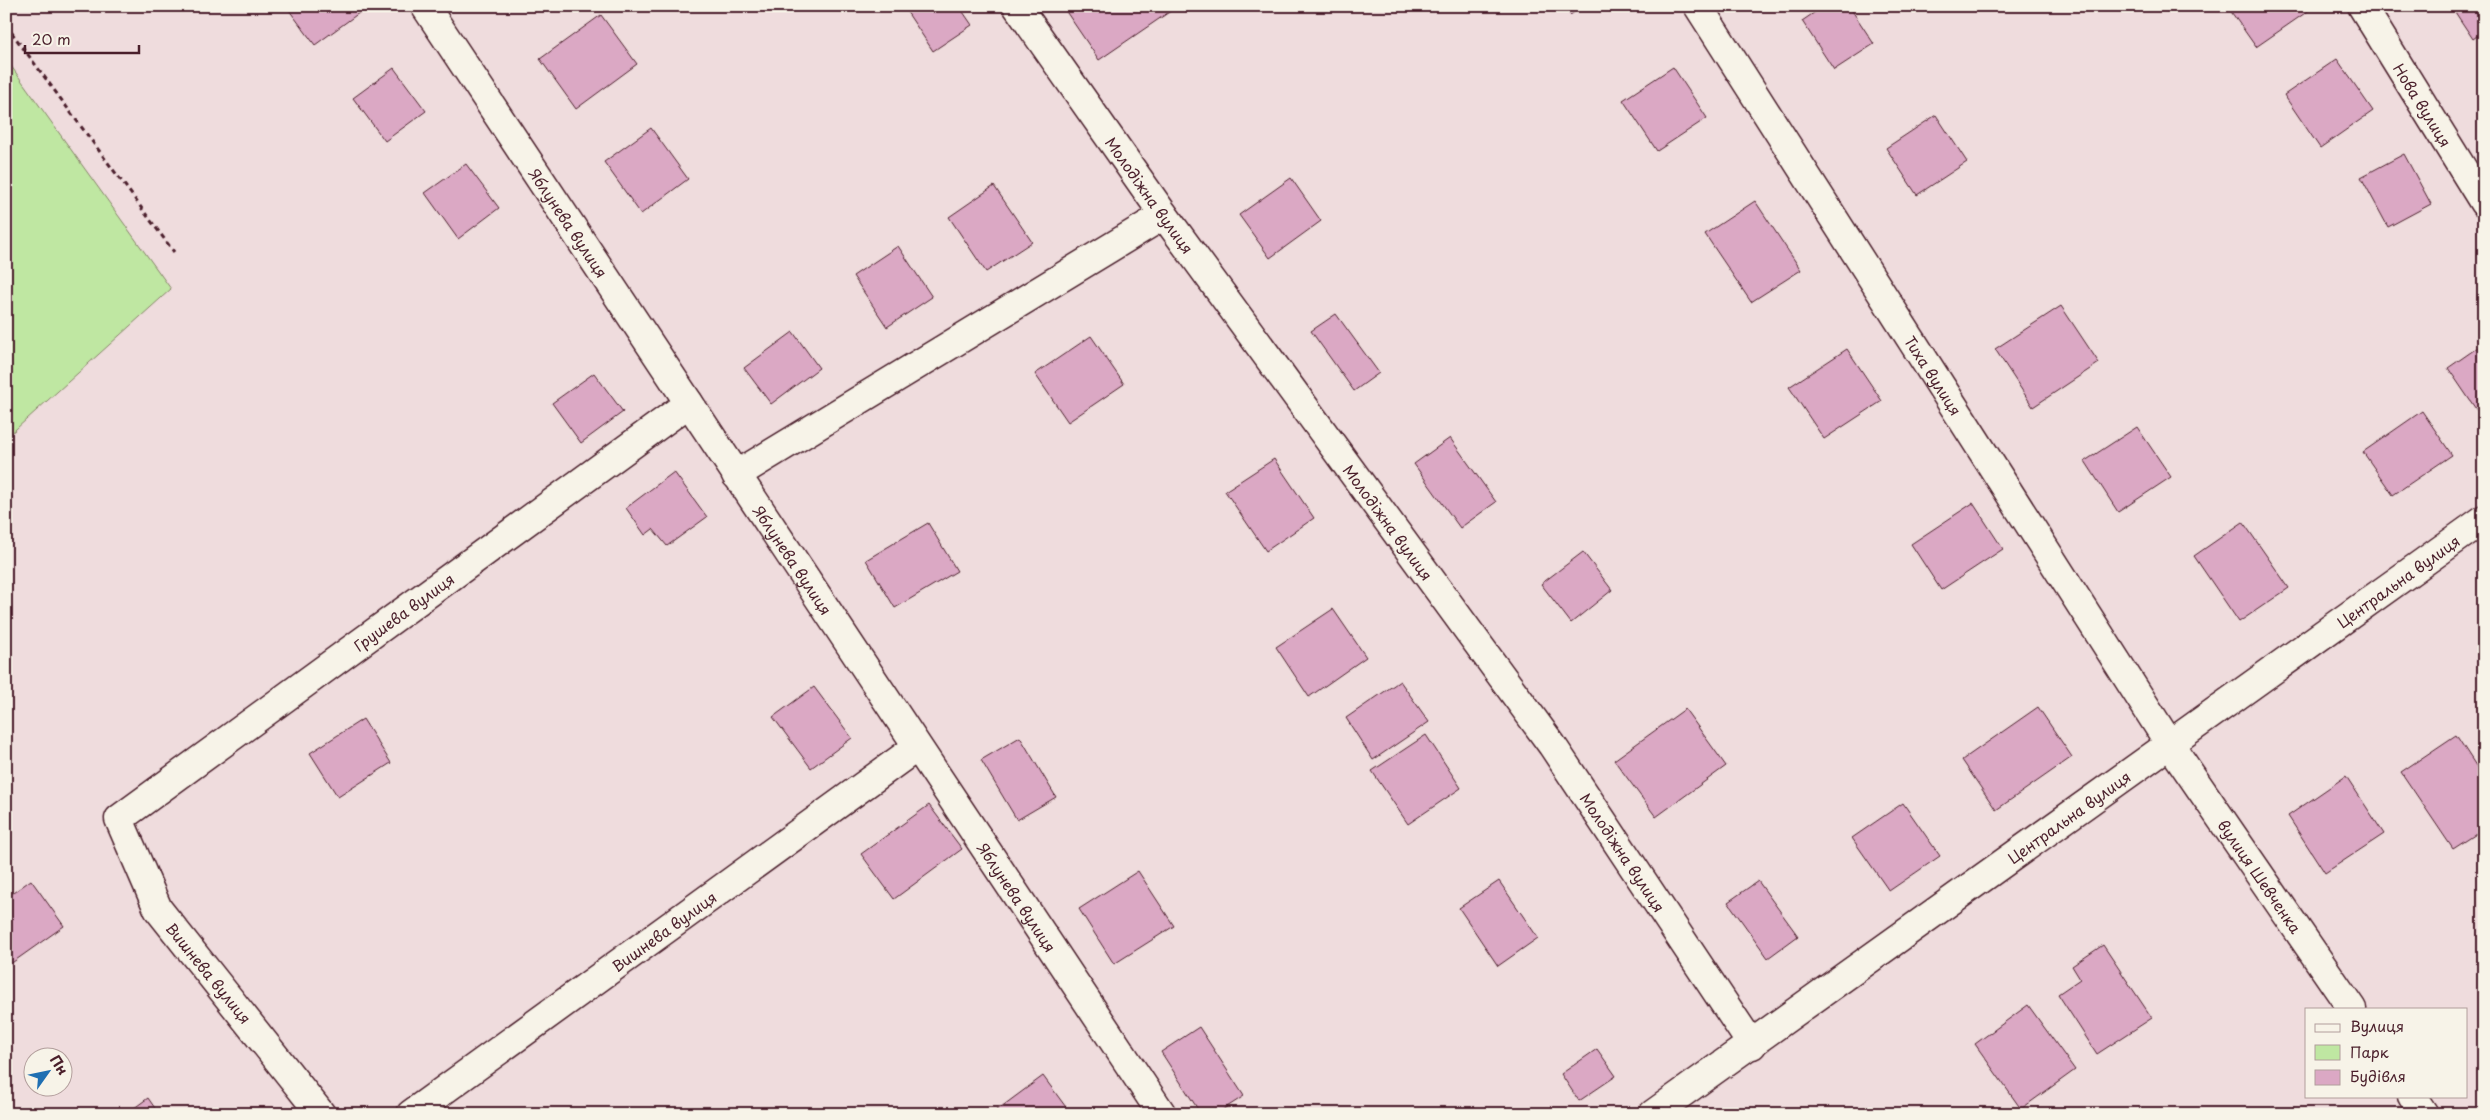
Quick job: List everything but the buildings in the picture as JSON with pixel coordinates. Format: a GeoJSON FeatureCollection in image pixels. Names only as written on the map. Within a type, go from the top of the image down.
{"type":"FeatureCollection","features":[{"type":"Feature","properties":{"kind":"street","name":"Яблунева вулиця"},"geometry":{"type":"LineString","coordinates":[[425,6],[916,747],[1162,1114]]}},
{"type":"Feature","properties":{"kind":"street","name":"Молодіжна вулиця"},"geometry":{"type":"LineString","coordinates":[[1017,6],[1164,215],[1552,745],[1752,1045]]}},
{"type":"Feature","properties":{"kind":"street","name":"Тиха вулиця"},"geometry":{"type":"LineString","coordinates":[[1698,6],[2169,743]]}},
{"type":"Feature","properties":{"kind":"street","name":"Нова вулиця"},"geometry":{"type":"LineString","coordinates":[[2362,6],[2484,203]]}},
{"type":"Feature","properties":{"kind":"street"},"geometry":{"type":"LineString","coordinates":[[736,475],[1164,215]]}},
{"type":"Feature","properties":{"kind":"street","name":"Грушева вулиця"},"geometry":{"type":"LineString","coordinates":[[119,819],[689,403]]}},
{"type":"Feature","properties":{"kind":"street","name":"Центральна вулиця"},"geometry":{"type":"LineString","coordinates":[[1653,1114],[1752,1045],[2169,743],[2484,519]]}},
{"type":"Feature","properties":{"kind":"street","name":"вулиця Шевченка"},"geometry":{"type":"LineString","coordinates":[[2169,743],[2351,1008]]}},
{"type":"Feature","properties":{"kind":"street","name":"Вишнева вулиця"},"geometry":{"type":"LineString","coordinates":[[411,1114],[916,747]]}},
{"type":"Feature","properties":{"kind":"street","name":"Вишнева вулиця"},"geometry":{"type":"LineString","coordinates":[[119,819],[158,909],[322,1114]]}},
{"type":"Feature","properties":{"kind":"street"},"geometry":{"type":"LineString","coordinates":[[2413,1098],[2424,1114]]}},
{"type":"Feature","properties":{"kind":"path"},"geometry":{"type":"LineString","coordinates":[[6,25],[174,252]]}},
{"type":"Feature","properties":{"kind":"green space"},"geometry":{"type":"Polygon","coordinates":[[[6,59],[171,289],[6,438],[6,59]]]}}]}
